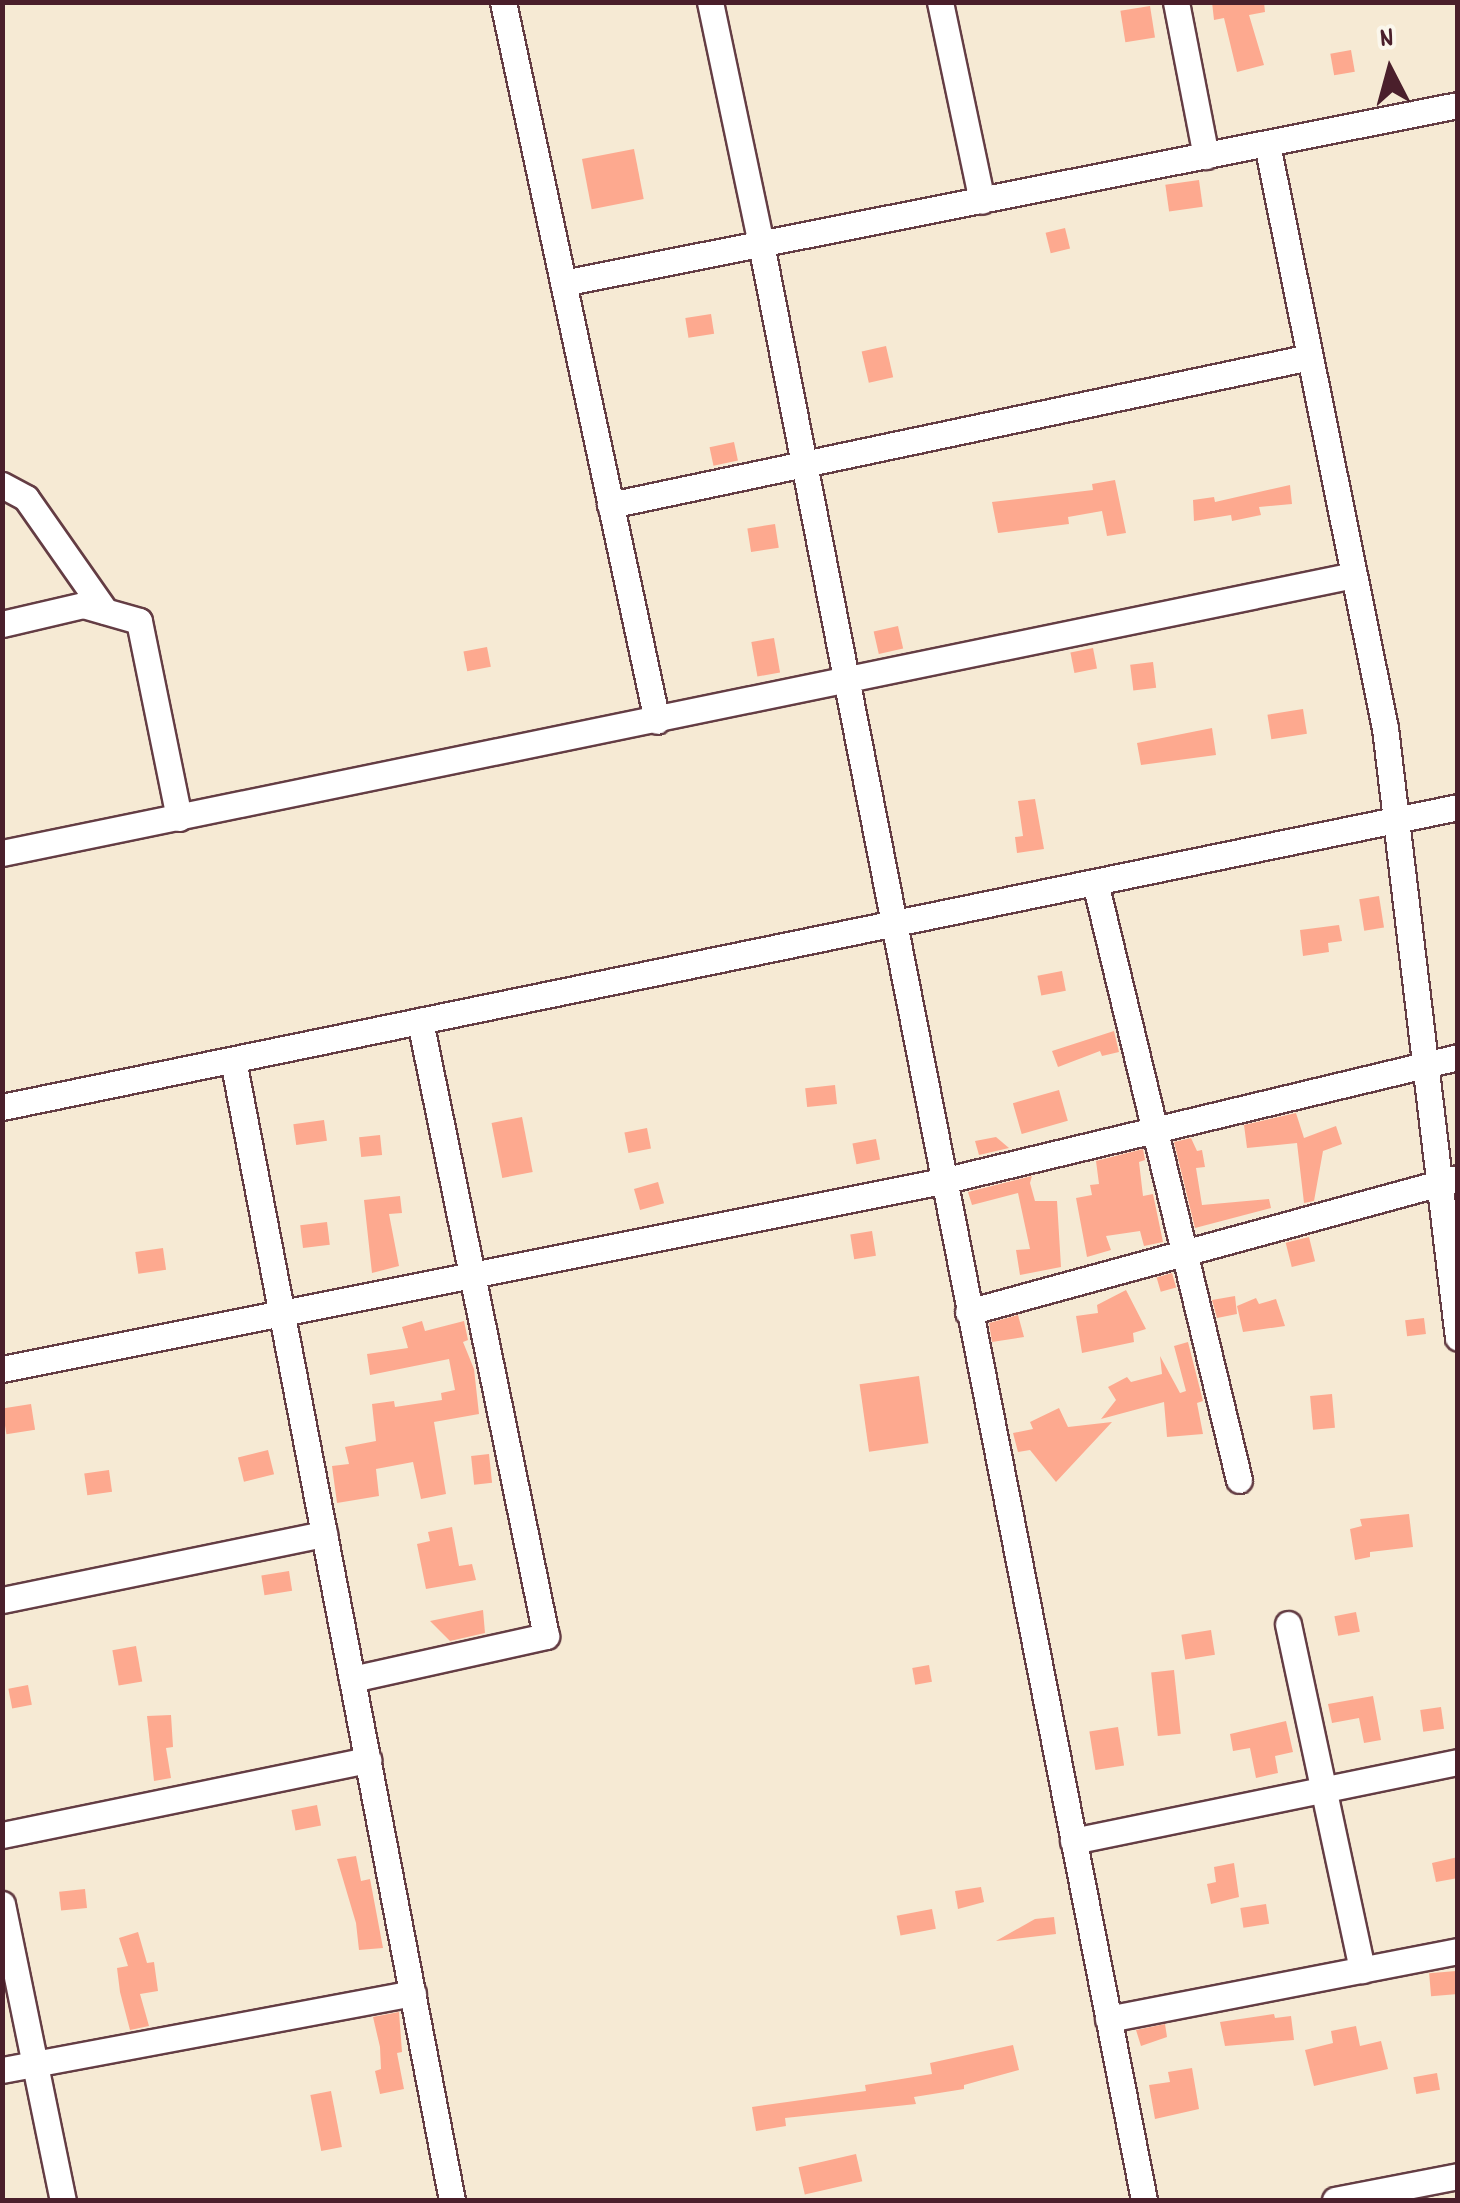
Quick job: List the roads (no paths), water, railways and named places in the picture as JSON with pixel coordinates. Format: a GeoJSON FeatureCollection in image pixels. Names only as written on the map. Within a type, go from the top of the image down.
{"type":"FeatureCollection","features":[{"type":"Feature","properties":{"kind":"street"},"geometry":{"type":"LineString","coordinates":[[503,2],[657,721]]}},
{"type":"Feature","properties":{"kind":"street"},"geometry":{"type":"LineString","coordinates":[[710,2],[762,244],[942,1182],[1144,2200]]}},
{"type":"Feature","properties":{"kind":"street"},"geometry":{"type":"LineString","coordinates":[[940,2],[982,200]]}},
{"type":"Feature","properties":{"kind":"street"},"geometry":{"type":"LineString","coordinates":[[1176,2],[1206,156]]}},
{"type":"Feature","properties":{"kind":"street"},"geometry":{"type":"LineString","coordinates":[[563,283],[1458,104]]}},
{"type":"Feature","properties":{"kind":"street"},"geometry":{"type":"LineString","coordinates":[[1266,144],[1385,728],[1425,1064],[1448,1180],[1458,1338]]}},
{"type":"Feature","properties":{"kind":"street"},"geometry":{"type":"LineString","coordinates":[[610,505],[1310,357]]}},
{"type":"Feature","properties":{"kind":"street"},"geometry":{"type":"LineString","coordinates":[[2,485],[26,498],[105,611]]}},
{"type":"Feature","properties":{"kind":"street"},"geometry":{"type":"LineString","coordinates":[[2,853],[846,682],[1354,574]]}},
{"type":"Feature","properties":{"kind":"street"},"geometry":{"type":"LineString","coordinates":[[2,624],[83,605],[139,621],[180,818]]}},
{"type":"Feature","properties":{"kind":"street"},"geometry":{"type":"LineString","coordinates":[[2,1107],[1458,807]]}},
{"type":"Feature","properties":{"kind":"street"},"geometry":{"type":"LineString","coordinates":[[1096,882],[1240,1480]]}},
{"type":"Feature","properties":{"kind":"street"},"geometry":{"type":"LineString","coordinates":[[352,1679],[546,1636],[420,1021]]}},
{"type":"Feature","properties":{"kind":"street"},"geometry":{"type":"LineString","coordinates":[[2,1369],[942,1182],[1458,1057]]}},
{"type":"Feature","properties":{"kind":"street"},"geometry":{"type":"LineString","coordinates":[[233,1060],[452,2200]]}},
{"type":"Feature","properties":{"kind":"street"},"geometry":{"type":"LineString","coordinates":[[968,1312],[1448,1180]]}},
{"type":"Feature","properties":{"kind":"street"},"geometry":{"type":"LineString","coordinates":[[2,1600],[324,1534]]}},
{"type":"Feature","properties":{"kind":"street"},"geometry":{"type":"LineString","coordinates":[[1288,1624],[1362,1970]]}},
{"type":"Feature","properties":{"kind":"street"},"geometry":{"type":"LineString","coordinates":[[2,1836],[368,1760]]}},
{"type":"Feature","properties":{"kind":"street"},"geometry":{"type":"LineString","coordinates":[[1072,1841],[1458,1762]]}},
{"type":"Feature","properties":{"kind":"street"},"geometry":{"type":"LineString","coordinates":[[2,1904],[63,2200]]}},
{"type":"Feature","properties":{"kind":"street"},"geometry":{"type":"LineString","coordinates":[[1108,2019],[1458,1951]]}},
{"type":"Feature","properties":{"kind":"street"},"geometry":{"type":"LineString","coordinates":[[2,2070],[413,1993]]}},
{"type":"Feature","properties":{"kind":"street"},"geometry":{"type":"LineString","coordinates":[[1335,2200],[1458,2176]]}}]}
